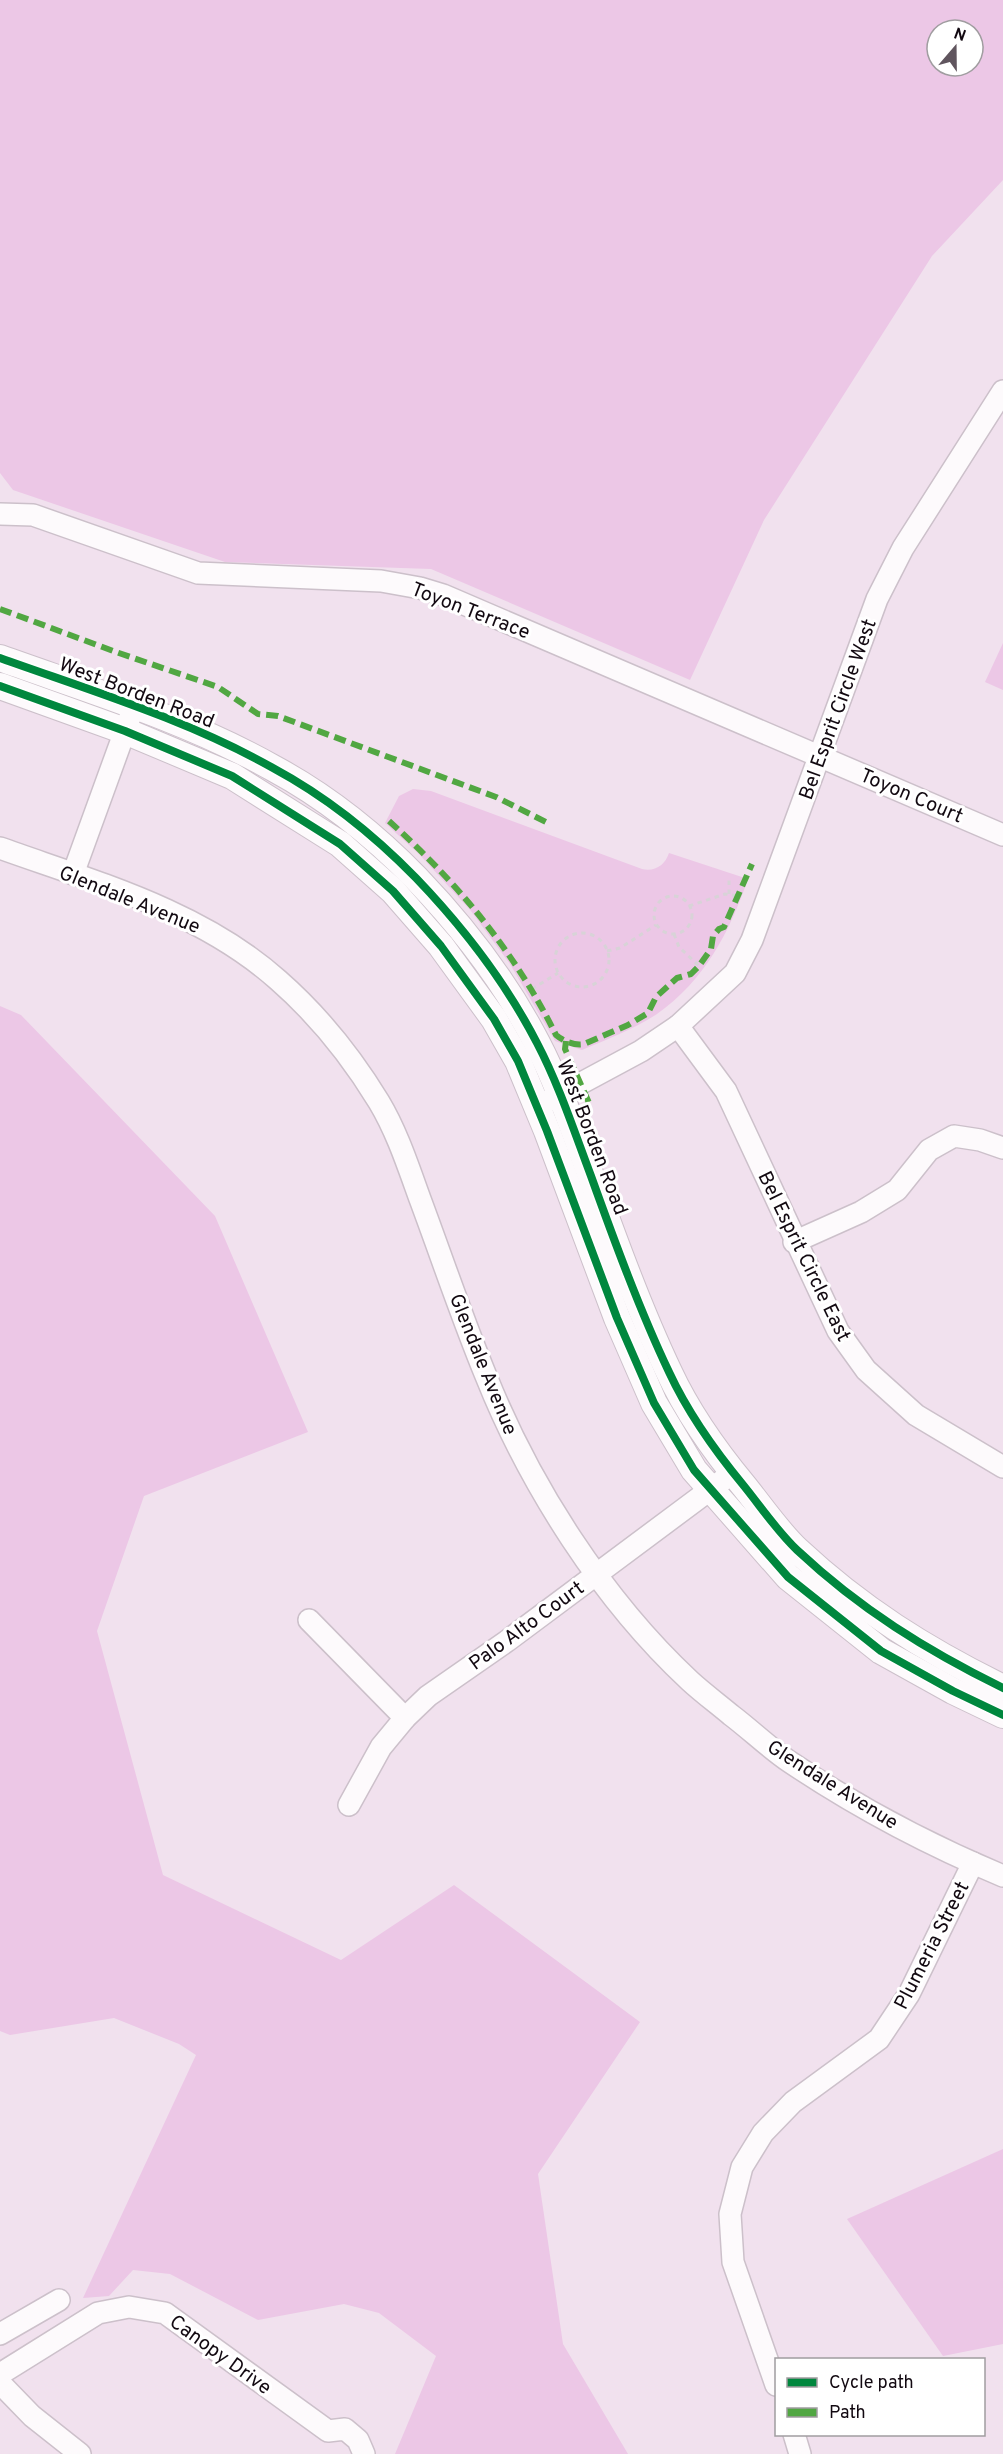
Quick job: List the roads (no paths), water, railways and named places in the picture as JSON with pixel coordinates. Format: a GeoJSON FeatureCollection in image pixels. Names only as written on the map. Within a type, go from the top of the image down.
{"type":"FeatureCollection","features":[{"type":"Feature","properties":{"kind":"main road","name":"West Borden Road"},"geometry":{"type":"LineString","coordinates":[[0,658],[134,706],[206,735],[277,770],[324,801],[375,840],[417,879],[463,932],[494,973],[537,1043],[561,1095],[603,1208],[669,1372],[688,1407],[733,1473],[794,1548],[860,1603],[896,1630],[956,1665],[1003,1688]]}},
{"type":"Feature","properties":{"kind":"main road","name":"West Borden Road"},"geometry":{"type":"LineString","coordinates":[[0,686],[125,731],[232,776],[340,844],[393,891],[441,946],[494,1019],[518,1061],[618,1318],[654,1403],[694,1470],[788,1577],[881,1651],[953,1691],[1003,1715]]}},
{"type":"Feature","properties":{"kind":"street","name":"Bel Esprit Circle West"},"geometry":{"type":"LineString","coordinates":[[537,1106],[640,1051],[678,1026],[735,973],[752,940],[877,599],[903,548],[1003,391]]}},
{"type":"Feature","properties":{"kind":"street","name":"Toyon Terrace"},"geometry":{"type":"LineString","coordinates":[[0,514],[33,515],[198,573],[381,581],[420,588],[443,595],[820,756]]}},
{"type":"Feature","properties":{"kind":"street"},"geometry":{"type":"LineString","coordinates":[[73,874],[134,706]]}},
{"type":"Feature","properties":{"kind":"street","name":"Toyon Court"},"geometry":{"type":"LineString","coordinates":[[820,756],[1003,835]]}},
{"type":"Feature","properties":{"kind":"street","name":"Glendale Avenue"},"geometry":{"type":"LineString","coordinates":[[0,848],[175,913],[207,930],[276,977],[317,1017],[350,1058],[381,1104],[403,1152],[486,1377],[515,1443],[578,1550],[596,1575],[627,1613],[690,1681],[788,1761],[887,1821],[1003,1876]]}},
{"type":"Feature","properties":{"kind":"street","name":"Bel Esprit Circle East"},"geometry":{"type":"LineString","coordinates":[[678,1026],[726,1091],[794,1242],[838,1330],[866,1370],[916,1415],[1003,1467]]}},
{"type":"Feature","properties":{"kind":"street"},"geometry":{"type":"LineString","coordinates":[[794,1242],[861,1212],[897,1190],[929,1150],[954,1136],[980,1140],[1003,1148]]}},
{"type":"Feature","properties":{"kind":"street","name":"Palo Alto Court"},"geometry":{"type":"LineString","coordinates":[[349,1805],[381,1747],[405,1718],[428,1696],[733,1473]]}},
{"type":"Feature","properties":{"kind":"street"},"geometry":{"type":"LineString","coordinates":[[309,1620],[405,1718]]}},
{"type":"Feature","properties":{"kind":"street","name":"Plumeria Street"},"geometry":{"type":"LineString","coordinates":[[775,2379],[734,2262],[730,2214],[742,2167],[763,2133],[793,2102],[879,2039],[909,1994],[973,1863]]}},
{"type":"Feature","properties":{"kind":"street"},"geometry":{"type":"LineString","coordinates":[[4,2328],[59,2300]]}},
{"type":"Feature","properties":{"kind":"street","name":"Canopy Drive"},"geometry":{"type":"LineString","coordinates":[[0,2374],[98,2313],[129,2307],[165,2313],[328,2431],[345,2429],[358,2440],[364,2454]]}},
{"type":"Feature","properties":{"kind":"street"},"geometry":{"type":"LineString","coordinates":[[0,2383],[32,2416],[80,2454]]}},
{"type":"Feature","properties":{"kind":"street"},"geometry":{"type":"LineString","coordinates":[[795,2436],[800,2454]]}}]}
